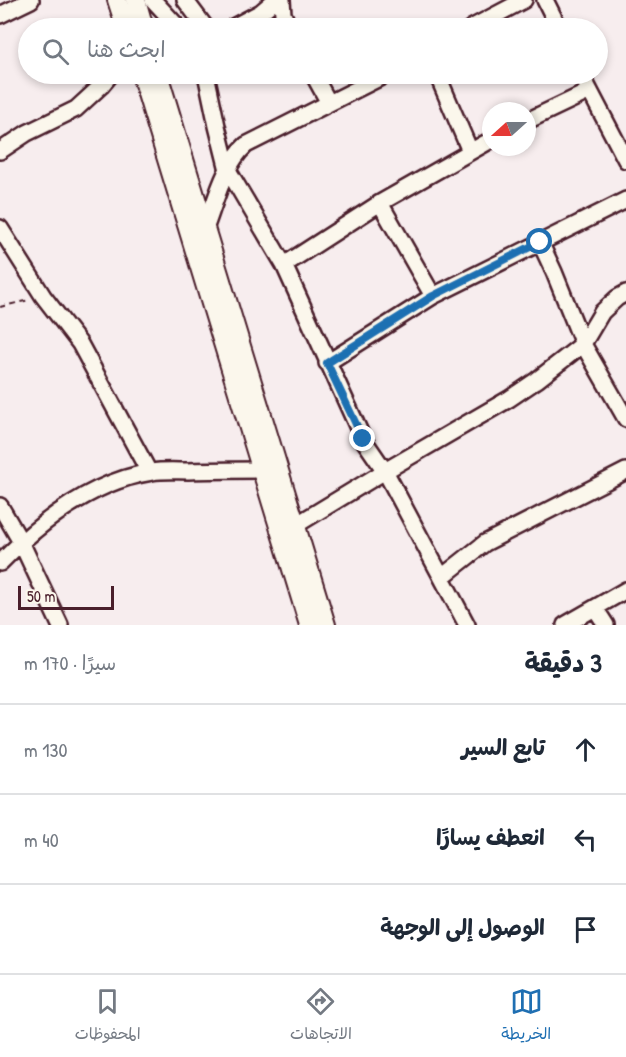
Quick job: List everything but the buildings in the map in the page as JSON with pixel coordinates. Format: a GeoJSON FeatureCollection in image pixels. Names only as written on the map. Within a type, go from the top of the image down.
{"type":"FeatureCollection","features":[{"type":"Feature","properties":{"kind":"street"},"geometry":{"type":"LineString","coordinates":[[0,15],[31,0]]}},
{"type":"Feature","properties":{"kind":"street"},"geometry":{"type":"LineString","coordinates":[[117,0],[123,18]]}},
{"type":"Feature","properties":{"kind":"street"},"geometry":{"type":"LineString","coordinates":[[136,0],[141,18]]}},
{"type":"Feature","properties":{"kind":"street"},"geometry":{"type":"LineString","coordinates":[[153,0],[170,18]]}},
{"type":"Feature","properties":{"kind":"street"},"geometry":{"type":"LineString","coordinates":[[185,0],[198,18]]}},
{"type":"Feature","properties":{"kind":"street"},"geometry":{"type":"LineString","coordinates":[[250,18],[275,0]]}},
{"type":"Feature","properties":{"kind":"street"},"geometry":{"type":"LineString","coordinates":[[282,0],[285,18]]}},
{"type":"Feature","properties":{"kind":"street"},"geometry":{"type":"LineString","coordinates":[[490,18],[524,0]]}},
{"type":"Feature","properties":{"kind":"street"},"geometry":{"type":"LineString","coordinates":[[545,0],[554,18]]}},
{"type":"Feature","properties":{"kind":"street"},"geometry":{"type":"LineString","coordinates":[[0,151],[27,133],[76,110],[103,84]]}},
{"type":"Feature","properties":{"kind":"street"},"geometry":{"type":"LineString","coordinates":[[144,84],[253,411],[296,525],[326,625]]}},
{"type":"Feature","properties":{"kind":"street"},"geometry":{"type":"LineString","coordinates":[[161,84],[205,230],[253,411],[262,470],[309,625]]}},
{"type":"Feature","properties":{"kind":"street"},"geometry":{"type":"LineString","coordinates":[[208,84],[228,170],[284,265],[363,439],[385,471],[466,625]]}},
{"type":"Feature","properties":{"kind":"street"},"geometry":{"type":"LineString","coordinates":[[319,84],[329,103]]}},
{"type":"Feature","properties":{"kind":"street"},"geometry":{"type":"LineString","coordinates":[[205,230],[222,182],[240,150],[367,84]]}},
{"type":"Feature","properties":{"kind":"street"},"geometry":{"type":"LineString","coordinates":[[441,84],[470,151]]}},
{"type":"Feature","properties":{"kind":"street"},"geometry":{"type":"LineString","coordinates":[[586,84],[626,160]]}},
{"type":"Feature","properties":{"kind":"street"},"geometry":{"type":"LineString","coordinates":[[536,117],[590,91]]}},
{"type":"Feature","properties":{"kind":"street"},"geometry":{"type":"LineString","coordinates":[[284,265],[380,203],[482,145]]}},
{"type":"Feature","properties":{"kind":"street"},"geometry":{"type":"LineString","coordinates":[[327,363],[433,296],[626,200]]}},
{"type":"Feature","properties":{"kind":"street"},"geometry":{"type":"LineString","coordinates":[[380,203],[433,296]]}},
{"type":"Feature","properties":{"kind":"street"},"geometry":{"type":"LineString","coordinates":[[0,228],[43,296],[80,344],[149,472]]}},
{"type":"Feature","properties":{"kind":"street"},"geometry":{"type":"LineString","coordinates":[[540,242],[583,344],[626,420]]}},
{"type":"Feature","properties":{"kind":"street"},"geometry":{"type":"LineString","coordinates":[[296,525],[509,399],[583,344],[602,312],[626,293]]}},
{"type":"Feature","properties":{"kind":"street"},"geometry":{"type":"LineString","coordinates":[[0,563],[21,542],[58,512],[105,485],[130,476],[149,472],[262,470]]}},
{"type":"Feature","properties":{"kind":"street"},"geometry":{"type":"LineString","coordinates":[[442,577],[485,543],[626,471]]}},
{"type":"Feature","properties":{"kind":"street"},"geometry":{"type":"LineString","coordinates":[[0,506],[21,542],[60,625]]}},
{"type":"Feature","properties":{"kind":"street"},"geometry":{"type":"LineString","coordinates":[[565,625],[626,590]]}},
{"type":"Feature","properties":{"kind":"street"},"geometry":{"type":"LineString","coordinates":[[595,608],[606,625]]}},
{"type":"Feature","properties":{"kind":"path"},"geometry":{"type":"LineString","coordinates":[[0,307],[43,296]]}},
{"type":"Feature","properties":{"kind":"route"},"geometry":{"type":"LineString","coordinates":[[363,439],[327,363],[433,296],[540,242]]}}]}
